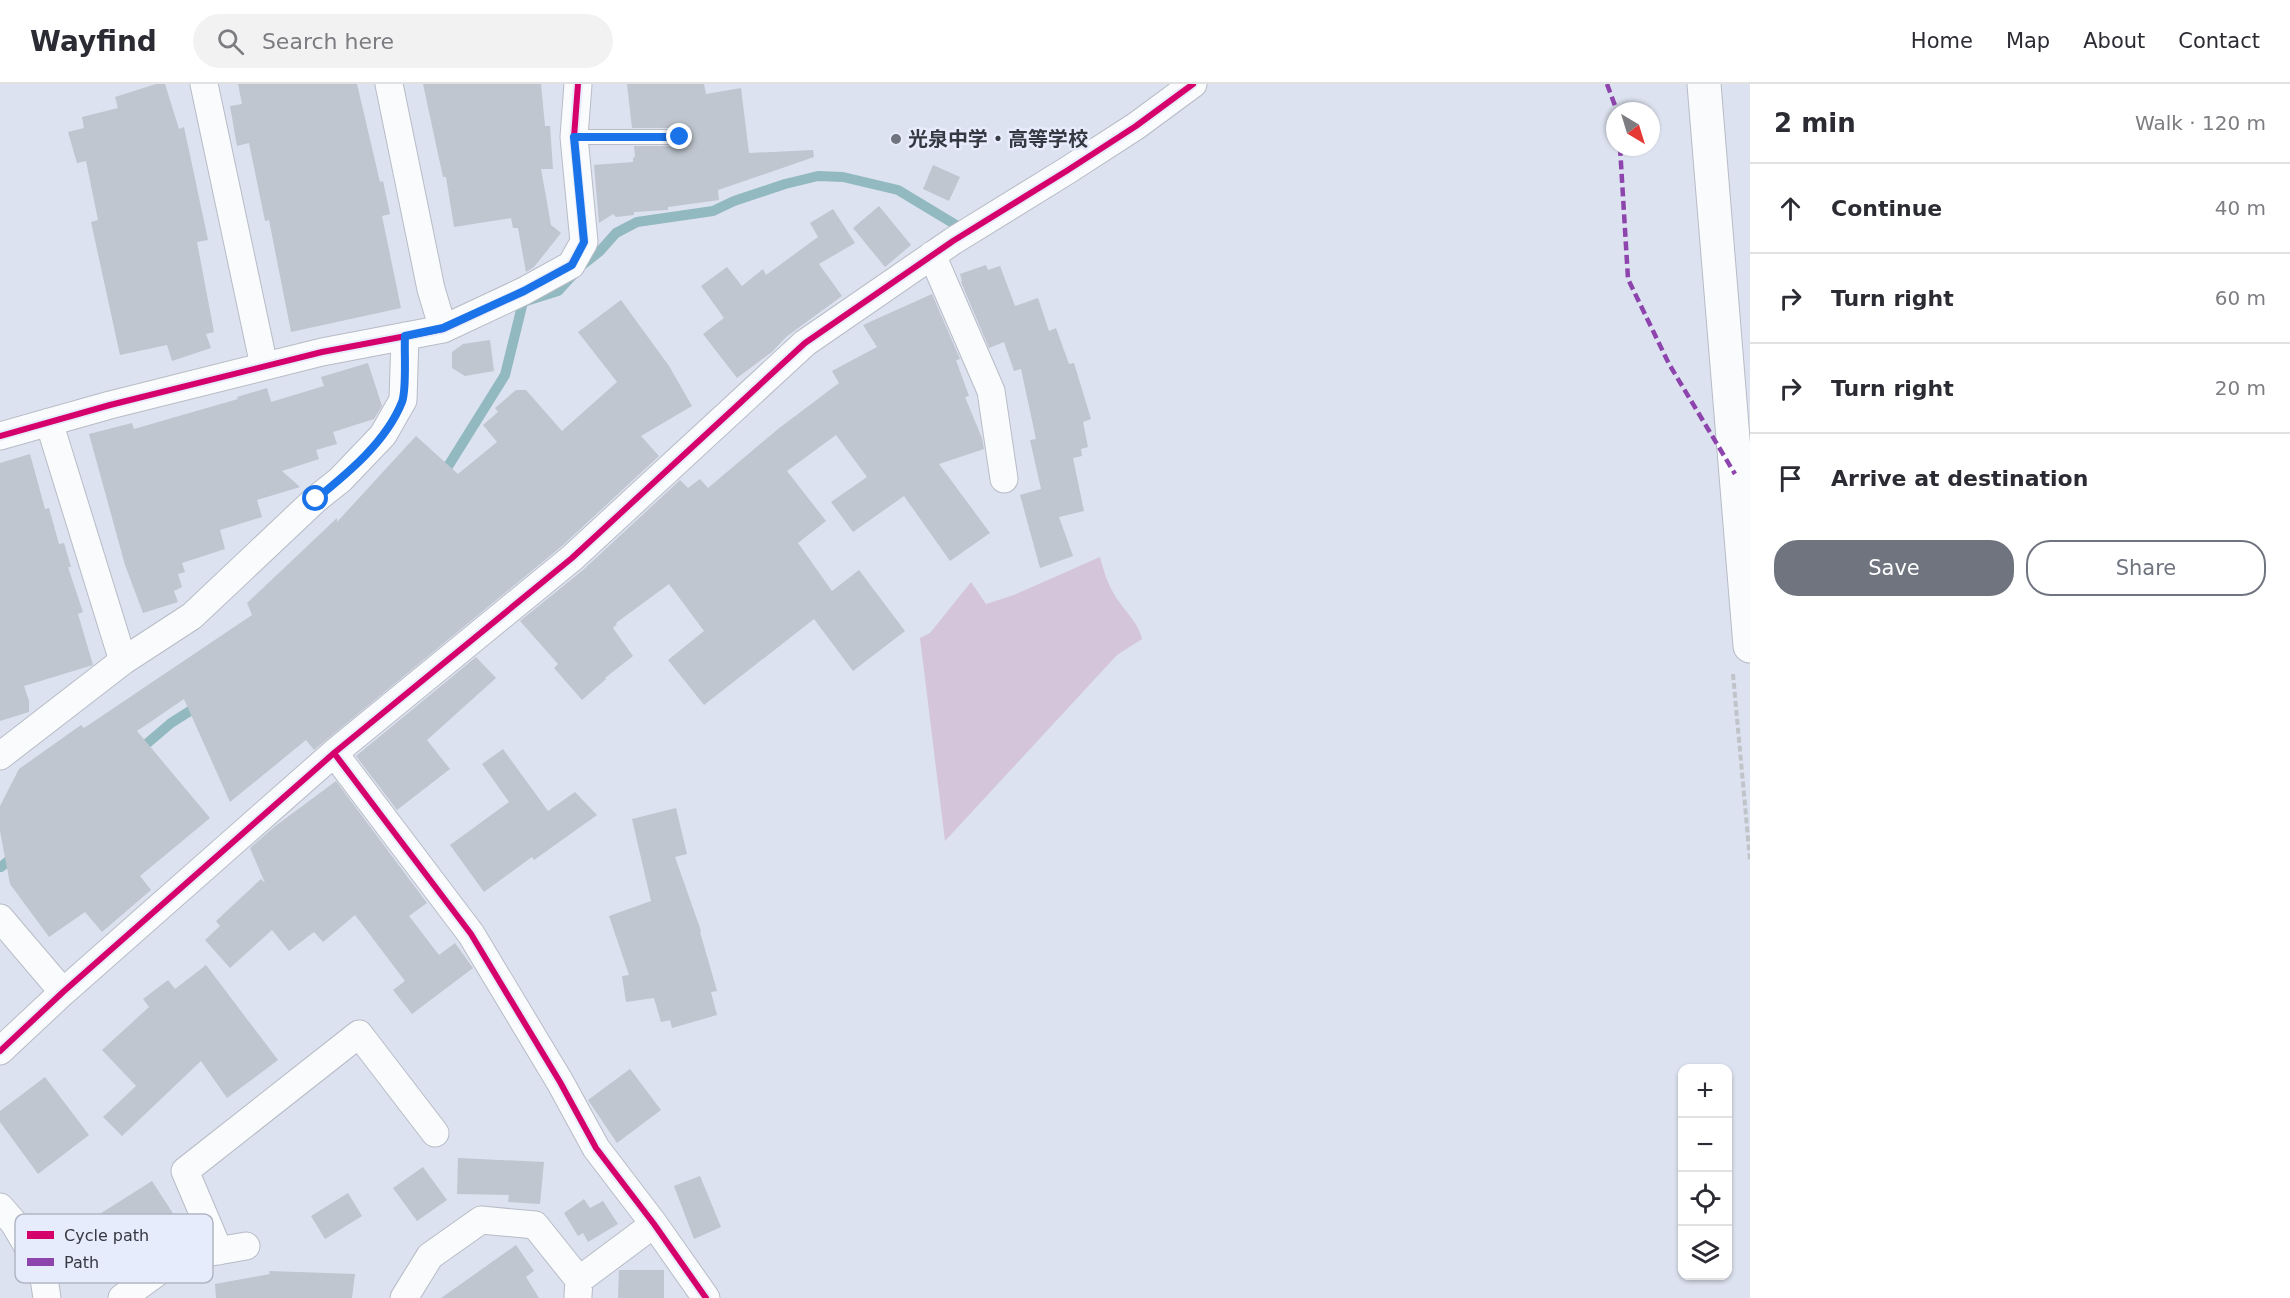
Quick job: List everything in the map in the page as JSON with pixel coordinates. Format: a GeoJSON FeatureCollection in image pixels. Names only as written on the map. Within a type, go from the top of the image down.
{"type":"FeatureCollection","features":[{"type":"Feature","properties":{"kind":"street"},"geometry":{"type":"LineString","coordinates":[[204,84],[264,366]]}},
{"type":"Feature","properties":{"kind":"street"},"geometry":{"type":"LineString","coordinates":[[389,84],[430,289],[443,328]]}},
{"type":"Feature","properties":{"kind":"street"},"geometry":{"type":"LineString","coordinates":[[0,436],[264,366],[443,328],[524,291],[572,265],[584,242],[574,137],[578,84]]}},
{"type":"Feature","properties":{"kind":"street"},"geometry":{"type":"LineString","coordinates":[[0,1051],[63,992],[334,753],[572,558],[805,343],[932,255],[1136,126],[1193,84]]}},
{"type":"Feature","properties":{"kind":"street"},"geometry":{"type":"LineString","coordinates":[[1704,84],[1750,646]]}},
{"type":"Feature","properties":{"kind":"street"},"geometry":{"type":"LineString","coordinates":[[932,255],[991,391],[1004,479]]}},
{"type":"Feature","properties":{"kind":"street"},"geometry":{"type":"LineString","coordinates":[[0,756],[123,661],[192,616],[316,499],[340,480],[383,435],[403,400],[405,336]]}},
{"type":"Feature","properties":{"kind":"street"},"geometry":{"type":"LineString","coordinates":[[49,422],[123,661]]}},
{"type":"Feature","properties":{"kind":"street"},"geometry":{"type":"LineString","coordinates":[[334,753],[471,934],[561,1082],[596,1148],[654,1224],[706,1298]]}},
{"type":"Feature","properties":{"kind":"street"},"geometry":{"type":"LineString","coordinates":[[0,918],[63,992]]}},
{"type":"Feature","properties":{"kind":"street"},"geometry":{"type":"LineString","coordinates":[[203,1214],[185,1171],[359,1034],[435,1133]]}},
{"type":"Feature","properties":{"kind":"street"},"geometry":{"type":"LineString","coordinates":[[0,1207],[15,1225]]}},
{"type":"Feature","properties":{"kind":"street"},"geometry":{"type":"LineString","coordinates":[[404,1298],[430,1256],[481,1220],[535,1225],[578,1289],[654,1224]]}},
{"type":"Feature","properties":{"kind":"street"},"geometry":{"type":"LineString","coordinates":[[213,1237],[219,1251]]}},
{"type":"Feature","properties":{"kind":"street"},"geometry":{"type":"LineString","coordinates":[[213,1252],[246,1246]]}},
{"type":"Feature","properties":{"kind":"street"},"geometry":{"type":"LineString","coordinates":[[45,1283],[48,1298]]}},
{"type":"Feature","properties":{"kind":"street"},"geometry":{"type":"LineString","coordinates":[[122,1298],[143,1283]]}},
{"type":"Feature","properties":{"kind":"lane"},"geometry":{"type":"LineString","coordinates":[[574,137],[680,137]]}},
{"type":"Feature","properties":{"kind":"shaded area"},"geometry":{"type":"Polygon","coordinates":[[[1100,557],[1112,589],[1137,627],[1142,639],[1117,655],[945,841],[920,638],[930,633],[971,582],[986,604],[1014,595],[1100,557]]]}},
{"type":"Feature","properties":{"kind":"building"},"geometry":{"type":"Polygon","coordinates":[[[156,84],[165,84],[179,129],[184,127],[208,240],[197,242],[214,332],[206,334],[211,348],[172,361],[167,345],[120,355],[91,222],[98,220],[86,161],[77,163],[68,132],[84,128],[82,117],[118,108],[115,97],[156,84]]]}},
{"type":"Feature","properties":{"kind":"building"},"geometry":{"type":"Polygon","coordinates":[[[238,84],[357,84],[380,182],[383,181],[390,214],[382,216],[401,308],[291,332],[269,220],[265,221],[249,143],[237,146],[230,106],[242,104],[238,84]]]}},
{"type":"Feature","properties":{"kind":"building"},"geometry":{"type":"Polygon","coordinates":[[[423,84],[541,84],[545,126],[550,126],[553,169],[541,169],[551,225],[561,233],[534,267],[526,272],[518,228],[513,228],[511,218],[454,227],[446,177],[443,177],[423,84]]]}},
{"type":"Feature","properties":{"kind":"building"},"geometry":{"type":"Polygon","coordinates":[[[627,84],[704,84],[706,94],[741,88],[749,153],[813,150],[814,157],[718,190],[719,200],[668,207],[668,210],[634,212],[634,215],[616,217],[613,214],[599,223],[594,165],[633,162],[634,146],[681,146],[689,138],[687,132],[681,128],[632,128],[627,84]]]}},
{"type":"Feature","properties":{"kind":"building"},"geometry":{"type":"Polygon","coordinates":[[[933,165],[960,177],[949,201],[923,189],[933,165]]]}},
{"type":"Feature","properties":{"kind":"building"},"geometry":{"type":"Polygon","coordinates":[[[879,206],[911,245],[885,267],[853,228],[879,206]]]}},
{"type":"Feature","properties":{"kind":"building"},"geometry":{"type":"Polygon","coordinates":[[[833,209],[855,243],[819,264],[842,296],[786,337],[773,351],[737,378],[703,334],[724,318],[701,286],[727,267],[742,286],[763,269],[766,275],[818,237],[810,223],[833,209]]]}},
{"type":"Feature","properties":{"kind":"building"},"geometry":{"type":"Polygon","coordinates":[[[986,265],[988,270],[1000,266],[1015,306],[1038,298],[1049,331],[1056,328],[1069,364],[1074,363],[1091,419],[1083,422],[1088,447],[1081,449],[1082,456],[1073,458],[1084,511],[1059,517],[1073,556],[1040,568],[1020,495],[1041,489],[1030,440],[1036,439],[1021,369],[1014,371],[1004,342],[989,348],[961,282],[960,274],[986,265]]]}},
{"type":"Feature","properties":{"kind":"building"},"geometry":{"type":"Polygon","coordinates":[[[932,294],[960,359],[956,360],[969,396],[965,397],[982,438],[984,449],[939,464],[990,533],[950,561],[904,496],[853,532],[831,502],[867,477],[836,435],[787,471],[826,521],[798,543],[832,591],[859,570],[905,631],[853,671],[814,619],[704,705],[668,660],[704,631],[669,584],[616,623],[613,628],[633,656],[582,700],[554,668],[558,664],[520,621],[583,570],[680,480],[688,488],[700,479],[708,488],[778,429],[839,383],[832,371],[877,347],[863,325],[932,294]]]}},
{"type":"Feature","properties":{"kind":"building"},"geometry":{"type":"Polygon","coordinates":[[[621,300],[669,366],[692,406],[641,436],[659,456],[562,546],[314,750],[306,740],[230,802],[184,699],[137,731],[210,818],[140,876],[151,890],[102,932],[85,912],[49,937],[10,884],[0,831],[0,806],[19,769],[81,725],[84,728],[252,615],[247,603],[337,518],[337,522],[416,436],[458,474],[497,442],[483,425],[498,412],[495,408],[516,390],[526,390],[562,431],[617,382],[578,332],[621,300]]]}},
{"type":"Feature","properties":{"kind":"building"},"geometry":{"type":"Polygon","coordinates":[[[490,340],[494,371],[465,376],[452,368],[452,352],[463,344],[490,340]]]}},
{"type":"Feature","properties":{"kind":"building"},"geometry":{"type":"Polygon","coordinates":[[[368,363],[382,406],[374,419],[333,432],[337,444],[316,450],[319,459],[282,471],[300,487],[257,500],[262,517],[220,530],[225,549],[182,563],[185,572],[178,574],[182,587],[174,591],[178,602],[143,613],[125,565],[89,434],[132,423],[134,429],[238,399],[237,397],[267,388],[271,402],[324,386],[321,377],[368,363]]]}},
{"type":"Feature","properties":{"kind":"building"},"geometry":{"type":"Polygon","coordinates":[[[30,454],[45,509],[49,508],[59,544],[64,543],[71,567],[68,567],[83,612],[78,614],[93,665],[24,686],[29,701],[29,712],[0,721],[0,463],[30,454]]]}},
{"type":"Feature","properties":{"kind":"building"},"geometry":{"type":"Polygon","coordinates":[[[476,657],[496,678],[427,740],[450,769],[397,810],[356,756],[476,657]]]}},
{"type":"Feature","properties":{"kind":"building"},"geometry":{"type":"Polygon","coordinates":[[[503,749],[548,811],[575,792],[597,815],[534,860],[532,857],[484,892],[450,845],[509,802],[482,764],[503,749]]]}},
{"type":"Feature","properties":{"kind":"building"},"geometry":{"type":"Polygon","coordinates":[[[336,781],[427,903],[409,916],[439,955],[455,943],[473,968],[412,1014],[393,990],[405,981],[355,915],[323,942],[314,932],[289,951],[272,930],[230,968],[205,940],[220,926],[216,921],[261,879],[265,883],[250,848],[274,827],[336,781]]]}},
{"type":"Feature","properties":{"kind":"building"},"geometry":{"type":"Polygon","coordinates":[[[676,808],[687,854],[675,857],[701,931],[717,991],[711,992],[717,1015],[672,1028],[670,1020],[661,1022],[654,998],[626,1002],[622,976],[629,975],[609,916],[651,901],[632,819],[676,808]]]}},
{"type":"Feature","properties":{"kind":"building"},"geometry":{"type":"Polygon","coordinates":[[[206,965],[278,1060],[227,1098],[201,1061],[122,1136],[103,1117],[136,1086],[102,1050],[149,1007],[143,999],[168,980],[175,989],[206,965]]]}},
{"type":"Feature","properties":{"kind":"building"},"geometry":{"type":"Polygon","coordinates":[[[630,1069],[661,1110],[617,1143],[588,1100],[630,1069]]]}},
{"type":"Feature","properties":{"kind":"building"},"geometry":{"type":"Polygon","coordinates":[[[45,1077],[89,1135],[38,1174],[0,1122],[0,1111],[45,1077]]]}},
{"type":"Feature","properties":{"kind":"building"},"geometry":{"type":"Polygon","coordinates":[[[458,1158],[544,1162],[540,1204],[508,1202],[509,1195],[457,1194],[458,1158]]]}},
{"type":"Feature","properties":{"kind":"building"},"geometry":{"type":"Polygon","coordinates":[[[423,1167],[447,1200],[417,1221],[393,1188],[423,1167]]]}},
{"type":"Feature","properties":{"kind":"building"},"geometry":{"type":"Polygon","coordinates":[[[700,1176],[721,1227],[694,1239],[674,1186],[700,1176]]]}},
{"type":"Feature","properties":{"kind":"building"},"geometry":{"type":"Polygon","coordinates":[[[152,1181],[173,1214],[100,1214],[152,1181]]]}},
{"type":"Feature","properties":{"kind":"building"},"geometry":{"type":"Polygon","coordinates":[[[348,1193],[362,1216],[325,1239],[311,1216],[348,1193]]]}},
{"type":"Feature","properties":{"kind":"building"},"geometry":{"type":"Polygon","coordinates":[[[584,1199],[590,1208],[603,1201],[618,1224],[588,1242],[583,1233],[578,1236],[564,1213],[584,1199]]]}},
{"type":"Feature","properties":{"kind":"building"},"geometry":{"type":"Polygon","coordinates":[[[516,1245],[534,1271],[526,1277],[539,1298],[441,1298],[516,1245]]]}},
{"type":"Feature","properties":{"kind":"building"},"geometry":{"type":"Polygon","coordinates":[[[619,1270],[664,1270],[664,1298],[618,1298],[619,1270]]]}},
{"type":"Feature","properties":{"kind":"building"},"geometry":{"type":"Polygon","coordinates":[[[269,1271],[355,1274],[352,1298],[216,1298],[215,1284],[270,1274],[269,1271]]]}},
{"type":"Feature","properties":{"kind":"waterway"},"geometry":{"type":"LineString","coordinates":[[442,476],[505,375],[523,302],[558,291],[616,233],[637,222],[713,211],[734,201],[818,176],[843,177],[898,190],[956,225]]}},
{"type":"Feature","properties":{"kind":"waterway"},"geometry":{"type":"LineString","coordinates":[[137,752],[171,723],[201,704]]}},
{"type":"Feature","properties":{"kind":"waterway"},"geometry":{"type":"LineString","coordinates":[[1,867],[15,855]]}},
{"type":"Feature","properties":{"kind":"marked path"},"geometry":{"type":"LineString","coordinates":[[1607,84],[1614,102]]}},
{"type":"Feature","properties":{"kind":"marked path"},"geometry":{"type":"LineString","coordinates":[[1621,156],[1628,279],[1669,364],[1735,474]]}},
{"type":"Feature","properties":{"kind":"cycle path"},"geometry":{"type":"LineString","coordinates":[[0,436],[110,405],[322,352],[443,329],[524,291],[571,265],[584,242],[574,137],[578,84]]}},
{"type":"Feature","properties":{"kind":"cycle path"},"geometry":{"type":"LineString","coordinates":[[0,1051],[63,992],[334,753],[572,558],[805,343],[953,241],[1136,126],[1193,84]]}},
{"type":"Feature","properties":{"kind":"cycle path"},"geometry":{"type":"LineString","coordinates":[[334,753],[471,934],[560,1082],[596,1148],[654,1224],[706,1298]]}},
{"type":"Feature","properties":{"kind":"place","name":"光泉中学・高等学校"},"geometry":{"type":"Point","coordinates":[896,139]}},
{"type":"Feature","properties":{"kind":"route"},"geometry":{"type":"LineString","coordinates":[[316,499],[340,480],[383,435],[403,400],[405,336],[443,328],[524,291],[572,265],[584,242],[574,137],[680,137]]}}]}
